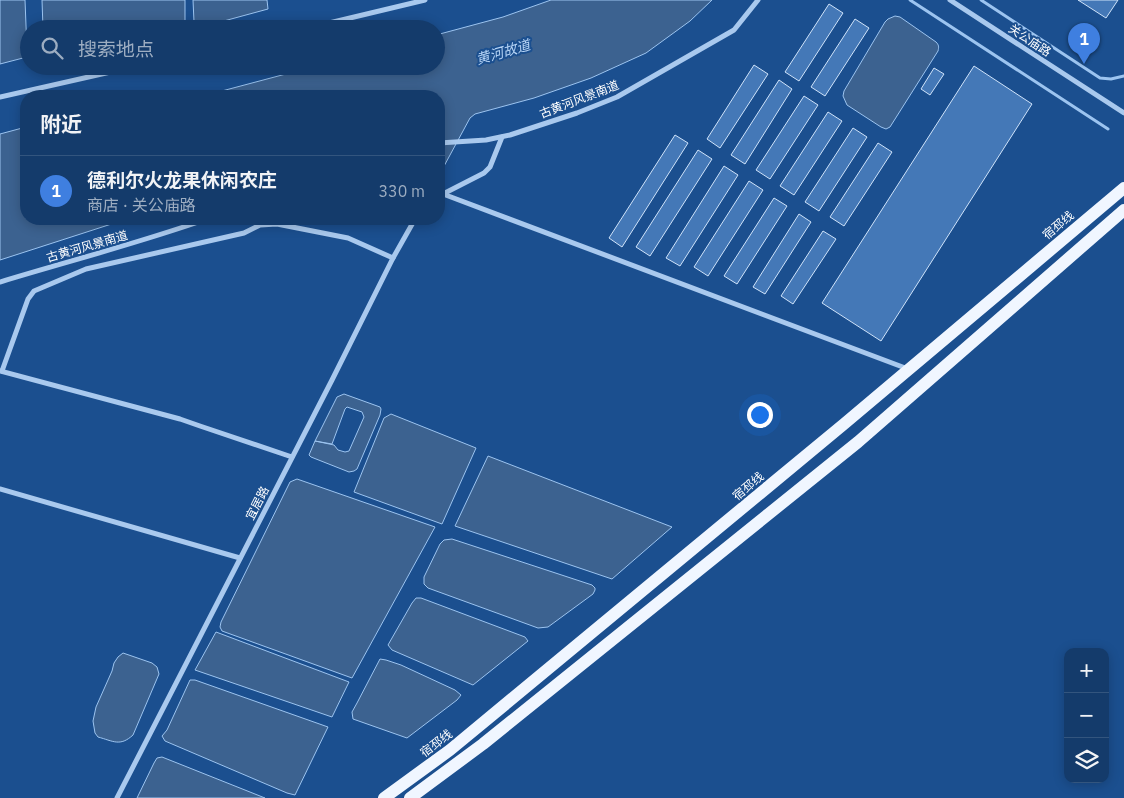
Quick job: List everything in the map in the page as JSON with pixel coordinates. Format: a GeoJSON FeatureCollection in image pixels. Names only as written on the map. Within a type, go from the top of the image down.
{"type":"FeatureCollection","features":[{"type":"Feature","properties":{"kind":"main road","name":"宿邳线"},"geometry":{"type":"LineString","coordinates":[[384,798],[450,750],[1124,188]]}},
{"type":"Feature","properties":{"kind":"main road"},"geometry":{"type":"LineString","coordinates":[[410,798],[483,744],[858,442],[1124,210]]}},
{"type":"Feature","properties":{"kind":"street"},"geometry":{"type":"LineString","coordinates":[[342,20],[425,0]]}},
{"type":"Feature","properties":{"kind":"street","name":"古黄河风景南道"},"geometry":{"type":"LineString","coordinates":[[445,143],[486,140],[510,135],[577,113],[617,97],[734,30],[758,0]]}},
{"type":"Feature","properties":{"kind":"street","name":"关公庙路"},"geometry":{"type":"LineString","coordinates":[[950,0],[1124,113]]}},
{"type":"Feature","properties":{"kind":"street"},"geometry":{"type":"LineString","coordinates":[[31,90],[97,75]]}},
{"type":"Feature","properties":{"kind":"street"},"geometry":{"type":"LineString","coordinates":[[0,97],[20,92]]}},
{"type":"Feature","properties":{"kind":"street"},"geometry":{"type":"LineString","coordinates":[[445,193],[484,173],[490,167],[502,137]]}},
{"type":"Feature","properties":{"kind":"street"},"geometry":{"type":"LineString","coordinates":[[445,196],[909,369]]}},
{"type":"Feature","properties":{"kind":"street","name":"古黄河风景南道"},"geometry":{"type":"LineString","coordinates":[[0,282],[190,225]]}},
{"type":"Feature","properties":{"kind":"street"},"geometry":{"type":"LineString","coordinates":[[260,225],[244,233],[86,270],[34,291],[28,299],[1,371],[180,419],[292,457]]}},
{"type":"Feature","properties":{"kind":"street"},"geometry":{"type":"LineString","coordinates":[[282,225],[348,238],[393,258]]}},
{"type":"Feature","properties":{"kind":"street","name":"宜居路"},"geometry":{"type":"LineString","coordinates":[[117,798],[412,225]]}},
{"type":"Feature","properties":{"kind":"street"},"geometry":{"type":"LineString","coordinates":[[0,489],[240,558]]}},
{"type":"Feature","properties":{"kind":"water"},"geometry":{"type":"Polygon","coordinates":[[[0,0],[25,0],[26,20],[20,20],[20,59],[0,64],[0,0]]]}},
{"type":"Feature","properties":{"kind":"water"},"geometry":{"type":"Polygon","coordinates":[[[42,0],[185,0],[185,20],[43,20],[42,0]]]}},
{"type":"Feature","properties":{"kind":"water"},"geometry":{"type":"Polygon","coordinates":[[[193,0],[267,0],[268,9],[227,20],[194,20],[193,0]]]}},
{"type":"Feature","properties":{"kind":"water","name":"黄河故道"},"geometry":{"type":"Polygon","coordinates":[[[551,0],[712,0],[690,21],[646,53],[591,78],[534,98],[475,114],[470,118],[445,164],[445,90],[226,90],[282,75],[445,75],[445,33],[503,17],[551,0]]]}},
{"type":"Feature","properties":{"kind":"water"},"geometry":{"type":"Polygon","coordinates":[[[895,16],[900,17],[936,42],[939,48],[890,127],[886,129],[847,105],[843,96],[844,91],[885,22],[895,16]]]}},
{"type":"Feature","properties":{"kind":"water"},"geometry":{"type":"Polygon","coordinates":[[[20,129],[20,225],[108,225],[0,260],[0,134],[20,129]]]}},
{"type":"Feature","properties":{"kind":"water"},"geometry":{"type":"Polygon","coordinates":[[[344,394],[380,407],[380,415],[357,469],[354,471],[349,472],[311,457],[309,455],[315,441],[337,397],[344,394]],[[347,407],[332,444],[315,441],[334,445],[338,450],[349,451],[364,417],[362,412],[347,407]]]}},
{"type":"Feature","properties":{"kind":"water"},"geometry":{"type":"Polygon","coordinates":[[[391,414],[476,448],[442,524],[354,492],[384,418],[391,414]]]}},
{"type":"Feature","properties":{"kind":"water"},"geometry":{"type":"Polygon","coordinates":[[[488,456],[672,527],[612,579],[455,526],[488,456]]]}},
{"type":"Feature","properties":{"kind":"water"},"geometry":{"type":"Polygon","coordinates":[[[297,479],[435,527],[352,678],[222,631],[220,627],[290,482],[297,479]]]}},
{"type":"Feature","properties":{"kind":"water"},"geometry":{"type":"Polygon","coordinates":[[[452,539],[592,585],[595,590],[593,594],[548,627],[538,628],[428,588],[424,584],[424,577],[440,544],[444,540],[452,539]]]}},
{"type":"Feature","properties":{"kind":"water"},"geometry":{"type":"Polygon","coordinates":[[[416,598],[421,598],[525,637],[528,641],[473,685],[392,650],[388,645],[416,598]]]}},
{"type":"Feature","properties":{"kind":"water"},"geometry":{"type":"Polygon","coordinates":[[[216,632],[349,682],[332,717],[195,670],[216,632]]]}},
{"type":"Feature","properties":{"kind":"water"},"geometry":{"type":"Polygon","coordinates":[[[123,653],[152,663],[157,667],[159,674],[133,735],[124,741],[116,742],[98,737],[95,733],[93,721],[96,707],[114,663],[123,653]]]}},
{"type":"Feature","properties":{"kind":"water"},"geometry":{"type":"Polygon","coordinates":[[[380,659],[401,665],[455,690],[461,695],[407,738],[353,719],[352,712],[380,659]]]}},
{"type":"Feature","properties":{"kind":"water"},"geometry":{"type":"Polygon","coordinates":[[[190,680],[195,680],[328,727],[295,795],[165,741],[162,736],[167,730],[190,680]]]}},
{"type":"Feature","properties":{"kind":"water"},"geometry":{"type":"Polygon","coordinates":[[[162,757],[265,798],[137,798],[157,758],[162,757]]]}},
{"type":"Feature","properties":{"kind":"building"},"geometry":{"type":"Polygon","coordinates":[[[1078,0],[1118,0],[1106,18],[1078,0]]]}},
{"type":"Feature","properties":{"kind":"building"},"geometry":{"type":"Polygon","coordinates":[[[829,4],[843,13],[799,81],[785,72],[829,4]]]}},
{"type":"Feature","properties":{"kind":"building"},"geometry":{"type":"Polygon","coordinates":[[[855,19],[869,28],[825,96],[811,87],[855,19]]]}},
{"type":"Feature","properties":{"kind":"building"},"geometry":{"type":"Polygon","coordinates":[[[754,65],[768,74],[720,148],[707,139],[754,65]]]}},
{"type":"Feature","properties":{"kind":"building"},"geometry":{"type":"Polygon","coordinates":[[[974,66],[1032,104],[881,341],[822,303],[974,66]]]}},
{"type":"Feature","properties":{"kind":"building"},"geometry":{"type":"Polygon","coordinates":[[[934,68],[944,74],[930,95],[921,89],[934,68]]]}},
{"type":"Feature","properties":{"kind":"building"},"geometry":{"type":"Polygon","coordinates":[[[779,80],[792,89],[745,164],[731,155],[779,80]]]}},
{"type":"Feature","properties":{"kind":"building"},"geometry":{"type":"Polygon","coordinates":[[[804,96],[818,105],[770,179],[756,170],[804,96]]]}},
{"type":"Feature","properties":{"kind":"building"},"geometry":{"type":"Polygon","coordinates":[[[828,112],[842,121],[794,195],[780,186],[828,112]]]}},
{"type":"Feature","properties":{"kind":"building"},"geometry":{"type":"Polygon","coordinates":[[[853,128],[867,137],[819,211],[805,202],[853,128]]]}},
{"type":"Feature","properties":{"kind":"building"},"geometry":{"type":"Polygon","coordinates":[[[675,135],[688,143],[622,247],[609,238],[675,135]]]}},
{"type":"Feature","properties":{"kind":"building"},"geometry":{"type":"Polygon","coordinates":[[[878,143],[892,152],[844,226],[830,217],[878,143]]]}},
{"type":"Feature","properties":{"kind":"building"},"geometry":{"type":"Polygon","coordinates":[[[698,150],[712,159],[650,256],[636,247],[698,150]]]}},
{"type":"Feature","properties":{"kind":"building"},"geometry":{"type":"Polygon","coordinates":[[[724,166],[738,175],[680,266],[666,258],[724,166]]]}},
{"type":"Feature","properties":{"kind":"building"},"geometry":{"type":"Polygon","coordinates":[[[749,181],[763,190],[708,276],[694,267],[749,181]]]}},
{"type":"Feature","properties":{"kind":"building"},"geometry":{"type":"Polygon","coordinates":[[[774,198],[787,206],[737,284],[724,276],[774,198]]]}},
{"type":"Feature","properties":{"kind":"building"},"geometry":{"type":"Polygon","coordinates":[[[799,214],[811,222],[765,294],[753,287],[799,214]]]}},
{"type":"Feature","properties":{"kind":"building"},"geometry":{"type":"Polygon","coordinates":[[[823,231],[836,239],[793,304],[781,296],[823,231]]]}},
{"type":"Feature","properties":{"kind":"waterway"},"geometry":{"type":"LineString","coordinates":[[910,0],[1108,129]]}},
{"type":"Feature","properties":{"kind":"waterway"},"geometry":{"type":"LineString","coordinates":[[981,0],[1100,78],[1111,79],[1124,76]]}},
{"type":"Feature","properties":{"kind":"place","name":"德利尔火龙果休闲农庄"},"geometry":{"type":"Point","coordinates":[1084,64]}}]}
